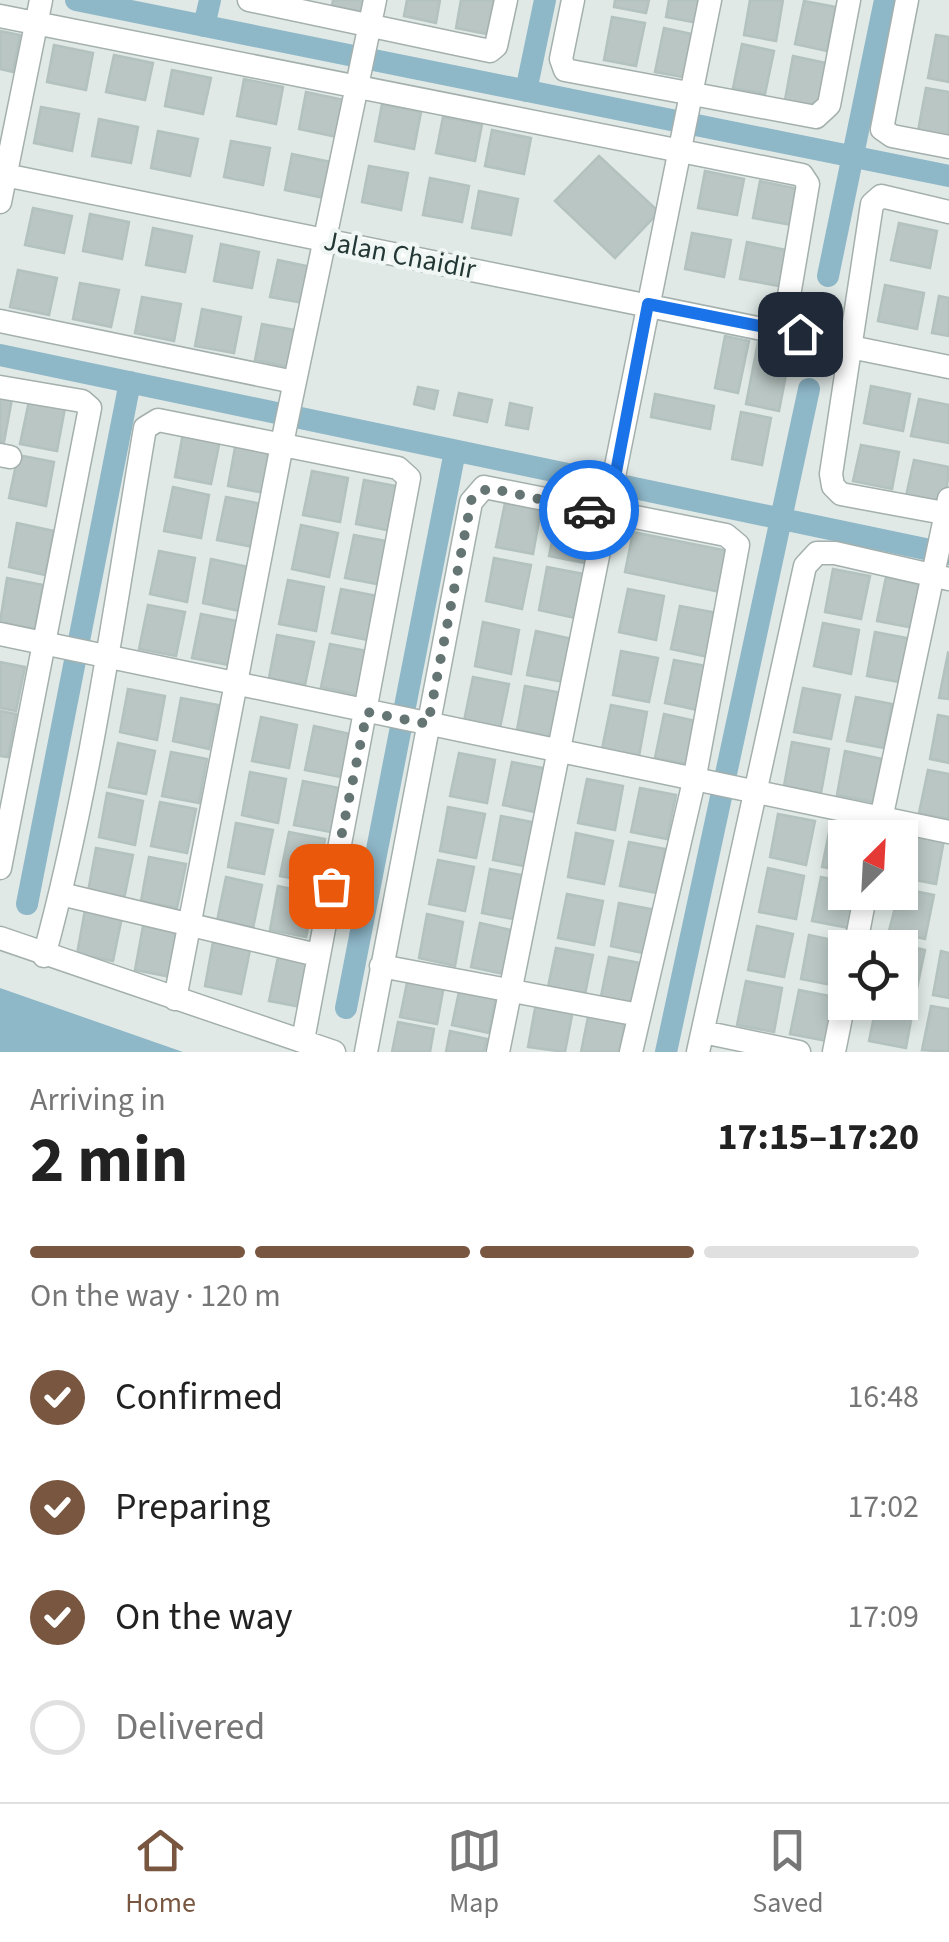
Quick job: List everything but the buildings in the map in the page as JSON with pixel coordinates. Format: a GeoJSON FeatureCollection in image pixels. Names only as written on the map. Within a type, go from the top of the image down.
{"type":"FeatureCollection","features":[{"type":"Feature","properties":{"kind":"street"},"geometry":{"type":"LineString","coordinates":[[249,0],[368,33],[490,50],[496,46],[506,0]]}},
{"type":"Feature","properties":{"kind":"street"},"geometry":{"type":"LineString","coordinates":[[175,1000],[294,387],[375,0]]}},
{"type":"Feature","properties":{"kind":"street"},"geometry":{"type":"LineString","coordinates":[[573,0],[560,59],[565,70],[692,98],[820,117],[829,105],[849,0]]}},
{"type":"Feature","properties":{"kind":"street"},"geometry":{"type":"LineString","coordinates":[[498,1052],[710,0]]}},
{"type":"Feature","properties":{"kind":"street"},"geometry":{"type":"LineString","coordinates":[[906,0],[882,129],[892,136],[949,146]]}},
{"type":"Feature","properties":{"kind":"street"},"geometry":{"type":"LineString","coordinates":[[0,16],[39,10],[799,174],[807,180],[791,333]]}},
{"type":"Feature","properties":{"kind":"street"},"geometry":{"type":"LineString","coordinates":[[0,202],[39,10]]}},
{"type":"Feature","properties":{"kind":"street","name":"Jalan Chaidir"},"geometry":{"type":"LineString","coordinates":[[3,175],[949,366]]}},
{"type":"Feature","properties":{"kind":"street"},"geometry":{"type":"LineString","coordinates":[[881,820],[939,572],[947,514],[851,496],[833,486],[851,345],[876,198],[949,212]]}},
{"type":"Feature","properties":{"kind":"street"},"geometry":{"type":"LineString","coordinates":[[0,321],[294,387]]}},
{"type":"Feature","properties":{"kind":"street"},"geometry":{"type":"LineString","coordinates":[[0,387],[90,406],[51,644],[0,868]]}},
{"type":"Feature","properties":{"kind":"street"},"geometry":{"type":"LineString","coordinates":[[44,956],[61,894],[100,655],[145,428],[150,421],[284,438],[398,468],[409,478],[372,713],[316,955],[304,1040]]}},
{"type":"Feature","properties":{"kind":"street"},"geometry":{"type":"LineString","coordinates":[[366,1052],[423,723],[470,502],[477,491],[489,488],[609,507],[726,535],[738,545],[699,782],[631,1052]]}},
{"type":"Feature","properties":{"kind":"street"},"geometry":{"type":"LineString","coordinates":[[799,1052],[700,1042],[748,792],[802,574],[811,556],[835,553],[939,572]]}},
{"type":"Feature","properties":{"kind":"street"},"geometry":{"type":"LineString","coordinates":[[0,634],[561,751],[748,792],[850,820]]}},
{"type":"Feature","properties":{"kind":"street"},"geometry":{"type":"LineString","coordinates":[[918,830],[949,832]]}},
{"type":"Feature","properties":{"kind":"street"},"geometry":{"type":"LineString","coordinates":[[61,894],[316,955]]}},
{"type":"Feature","properties":{"kind":"street"},"geometry":{"type":"LineString","coordinates":[[0,938],[334,1052]]}},
{"type":"Feature","properties":{"kind":"street"},"geometry":{"type":"LineString","coordinates":[[381,966],[638,1016]]}},
{"type":"Feature","properties":{"kind":"street"},"geometry":{"type":"LineString","coordinates":[[834,1052],[840,1020]]}},
{"type":"Feature","properties":{"kind":"water"},"geometry":{"type":"Polygon","coordinates":[[[0,988],[183,1052],[0,1052],[0,988]]]}},
{"type":"Feature","properties":{"kind":"waterway"},"geometry":{"type":"LineString","coordinates":[[76,0],[949,176]]}},
{"type":"Feature","properties":{"kind":"waterway"},"geometry":{"type":"LineString","coordinates":[[204,26],[210,0]]}},
{"type":"Feature","properties":{"kind":"waterway"},"geometry":{"type":"LineString","coordinates":[[526,91],[545,0]]}},
{"type":"Feature","properties":{"kind":"waterway"},"geometry":{"type":"LineString","coordinates":[[828,276],[885,0]]}},
{"type":"Feature","properties":{"kind":"waterway"},"geometry":{"type":"LineString","coordinates":[[0,355],[949,554]]}},
{"type":"Feature","properties":{"kind":"waterway"},"geometry":{"type":"LineString","coordinates":[[27,904],[130,382]]}},
{"type":"Feature","properties":{"kind":"waterway"},"geometry":{"type":"LineString","coordinates":[[666,1052],[809,389]]}},
{"type":"Feature","properties":{"kind":"waterway"},"geometry":{"type":"LineString","coordinates":[[346,1008],[455,451]]}},
{"type":"Feature","properties":{"kind":"way so far"},"geometry":{"type":"LineString","coordinates":[[331,886],[367,712],[428,724],[472,497],[484,487],[589,510]]}},
{"type":"Feature","properties":{"kind":"route"},"geometry":{"type":"LineString","coordinates":[[589,510],[608,514],[648,304],[800,334]]}}]}
